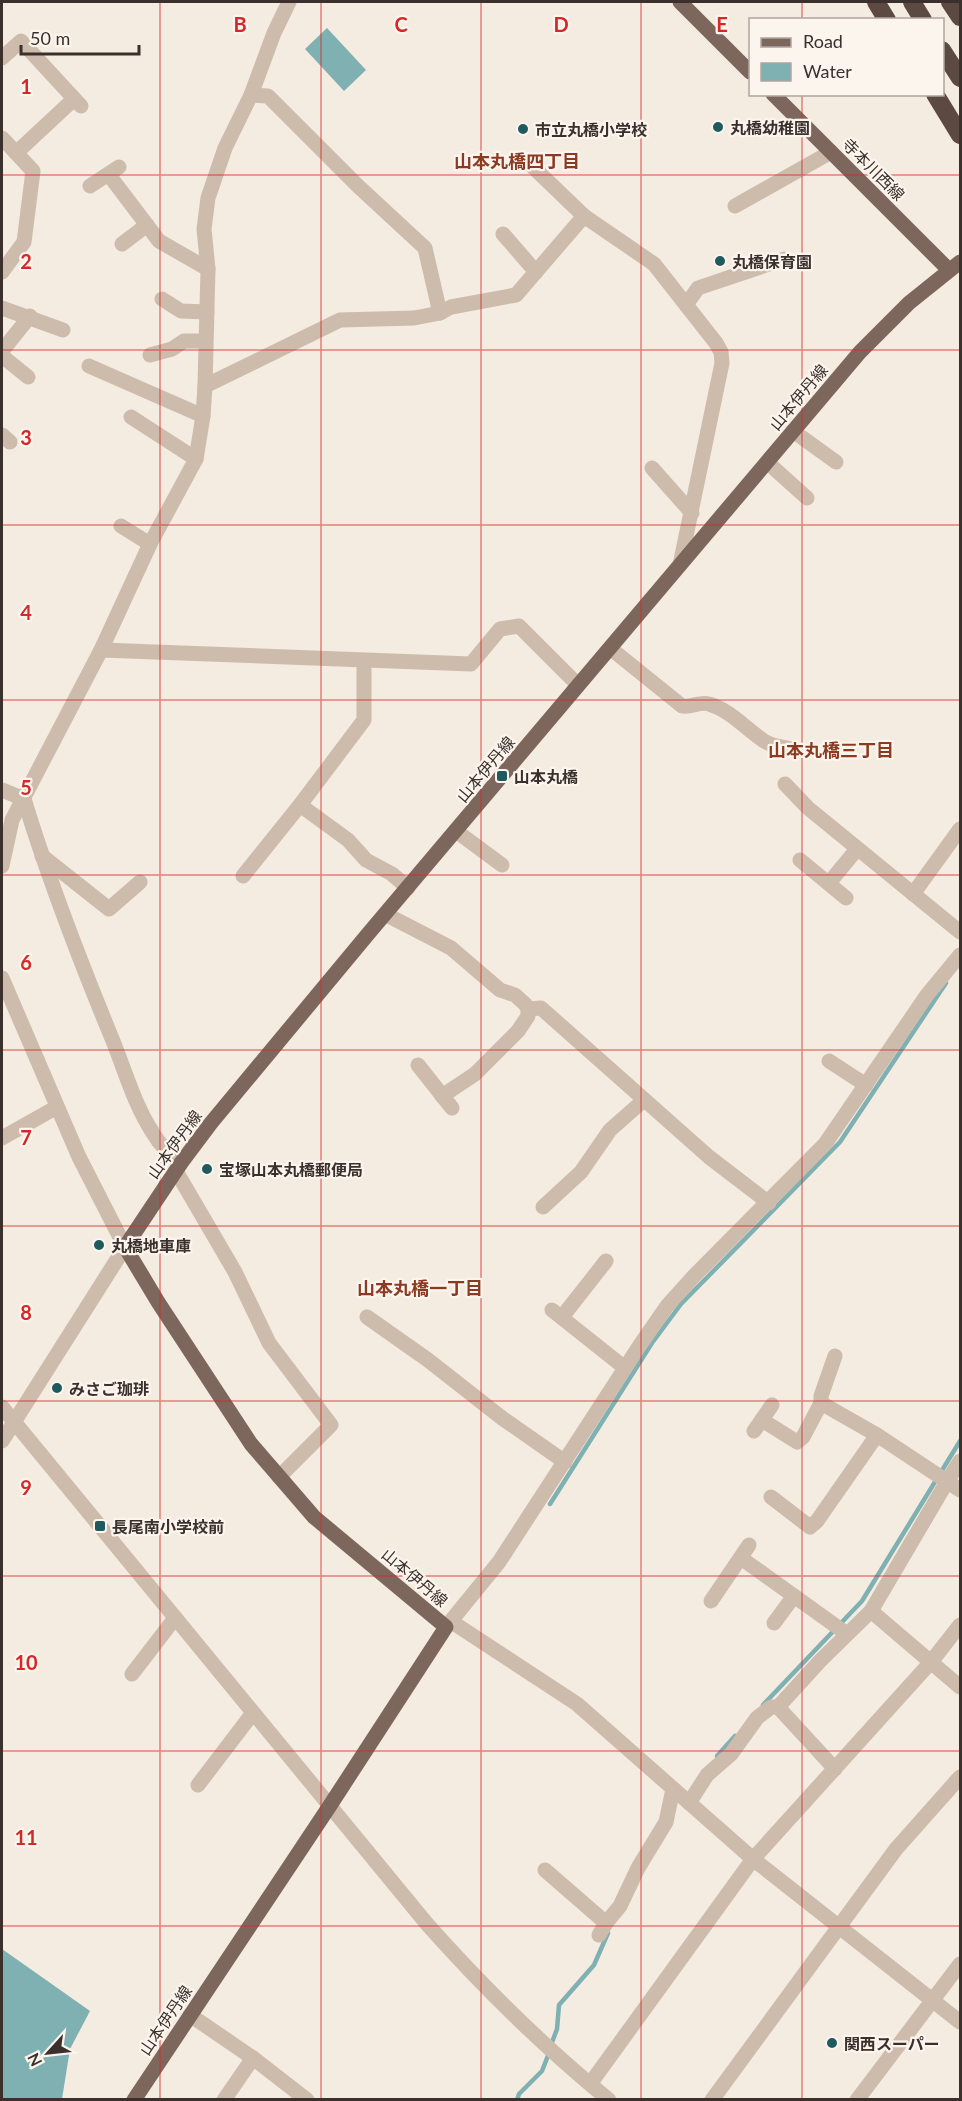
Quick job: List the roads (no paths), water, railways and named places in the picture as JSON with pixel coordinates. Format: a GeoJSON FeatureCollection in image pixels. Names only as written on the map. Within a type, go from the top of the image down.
{"type":"FeatureCollection","features":[{"type":"Feature","properties":{"kind":"highway"},"geometry":{"type":"LineString","coordinates":[[876,2],[886,18]]}},
{"type":"Feature","properties":{"kind":"highway"},"geometry":{"type":"LineString","coordinates":[[912,2],[922,18]]}},
{"type":"Feature","properties":{"kind":"highway"},"geometry":{"type":"LineString","coordinates":[[951,2],[960,17]]}},
{"type":"Feature","properties":{"kind":"highway"},"geometry":{"type":"LineString","coordinates":[[944,53],[960,78]]}},
{"type":"Feature","properties":{"kind":"highway"},"geometry":{"type":"LineString","coordinates":[[936,96],[960,135]]}},
{"type":"Feature","properties":{"kind":"main road"},"geometry":{"type":"LineString","coordinates":[[680,2],[749,71]]}},
{"type":"Feature","properties":{"kind":"main road","name":"寺本川西線"},"geometry":{"type":"LineString","coordinates":[[775,96],[831,152],[955,266]]}},
{"type":"Feature","properties":{"kind":"main road","name":"山本伊丹線"},"geometry":{"type":"LineString","coordinates":[[134,2100],[449,1624],[314,1517],[250,1444],[125,1247],[179,1167],[219,1114],[793,431],[881,330],[955,266]]}},
{"type":"Feature","properties":{"kind":"street"},"geometry":{"type":"LineString","coordinates":[[2,866],[12,820],[101,650],[150,543],[196,459],[205,386],[208,269],[204,229],[208,198],[225,148],[251,95],[274,33],[289,2]]}},
{"type":"Feature","properties":{"kind":"street"},"geometry":{"type":"LineString","coordinates":[[2,58],[21,40],[78,102],[16,153]]}},
{"type":"Feature","properties":{"kind":"street"},"geometry":{"type":"LineString","coordinates":[[251,95],[268,96],[358,186],[425,248],[440,314]]}},
{"type":"Feature","properties":{"kind":"street"},"geometry":{"type":"LineString","coordinates":[[2,138],[33,171],[24,242],[2,272]]}},
{"type":"Feature","properties":{"kind":"street"},"geometry":{"type":"LineString","coordinates":[[744,205],[831,152]]}},
{"type":"Feature","properties":{"kind":"street"},"geometry":{"type":"LineString","coordinates":[[532,166],[584,216],[654,264],[721,352],[722,363],[693,513],[680,565]]}},
{"type":"Feature","properties":{"kind":"street"},"geometry":{"type":"LineString","coordinates":[[90,186],[114,171],[159,241],[208,269]]}},
{"type":"Feature","properties":{"kind":"street"},"geometry":{"type":"LineString","coordinates":[[205,386],[340,320],[414,318],[440,314],[451,307],[516,295],[584,216]]}},
{"type":"Feature","properties":{"kind":"street"},"geometry":{"type":"LineString","coordinates":[[122,244],[147,225]]}},
{"type":"Feature","properties":{"kind":"street"},"geometry":{"type":"LineString","coordinates":[[503,234],[536,272]]}},
{"type":"Feature","properties":{"kind":"street"},"geometry":{"type":"LineString","coordinates":[[686,305],[698,288],[754,274],[784,259]]}},
{"type":"Feature","properties":{"kind":"street"},"geometry":{"type":"LineString","coordinates":[[162,300],[181,311],[207,312]]}},
{"type":"Feature","properties":{"kind":"street"},"geometry":{"type":"LineString","coordinates":[[2,308],[30,316],[63,330]]}},
{"type":"Feature","properties":{"kind":"street"},"geometry":{"type":"LineString","coordinates":[[2,351],[30,316]]}},
{"type":"Feature","properties":{"kind":"street"},"geometry":{"type":"LineString","coordinates":[[150,355],[172,349],[184,340],[205,342]]}},
{"type":"Feature","properties":{"kind":"street"},"geometry":{"type":"LineString","coordinates":[[2,356],[28,377]]}},
{"type":"Feature","properties":{"kind":"street"},"geometry":{"type":"LineString","coordinates":[[88,366],[203,416]]}},
{"type":"Feature","properties":{"kind":"street"},"geometry":{"type":"LineString","coordinates":[[131,417],[196,459]]}},
{"type":"Feature","properties":{"kind":"street"},"geometry":{"type":"LineString","coordinates":[[793,431],[836,462]]}},
{"type":"Feature","properties":{"kind":"street"},"geometry":{"type":"LineString","coordinates":[[767,462],[807,498]]}},
{"type":"Feature","properties":{"kind":"street"},"geometry":{"type":"LineString","coordinates":[[652,468],[693,513]]}},
{"type":"Feature","properties":{"kind":"street"},"geometry":{"type":"LineString","coordinates":[[121,526],[150,543]]}},
{"type":"Feature","properties":{"kind":"street"},"geometry":{"type":"LineString","coordinates":[[101,650],[471,664],[500,629],[519,626],[578,686]]}},
{"type":"Feature","properties":{"kind":"street"},"geometry":{"type":"LineString","coordinates":[[610,648],[682,706],[689,708],[705,702],[736,719],[766,743],[791,749]]}},
{"type":"Feature","properties":{"kind":"street"},"geometry":{"type":"LineString","coordinates":[[243,876],[364,720],[364,661]]}},
{"type":"Feature","properties":{"kind":"street"},"geometry":{"type":"LineString","coordinates":[[785,784],[808,808],[856,849],[960,932]]}},
{"type":"Feature","properties":{"kind":"street"},"geometry":{"type":"LineString","coordinates":[[2,790],[24,799]]}},
{"type":"Feature","properties":{"kind":"street"},"geometry":{"type":"LineString","coordinates":[[24,799],[42,856],[87,978],[153,1133],[179,1167],[235,1272],[269,1343],[330,1425],[279,1477]]}},
{"type":"Feature","properties":{"kind":"street"},"geometry":{"type":"LineString","coordinates":[[300,805],[348,840],[366,860],[392,874],[408,888]]}},
{"type":"Feature","properties":{"kind":"street"},"geometry":{"type":"LineString","coordinates":[[826,823],[836,810]]}},
{"type":"Feature","properties":{"kind":"street"},"geometry":{"type":"LineString","coordinates":[[913,894],[960,829]]}},
{"type":"Feature","properties":{"kind":"street"},"geometry":{"type":"LineString","coordinates":[[456,831],[502,865]]}},
{"type":"Feature","properties":{"kind":"street"},"geometry":{"type":"LineString","coordinates":[[829,883],[856,849]]}},
{"type":"Feature","properties":{"kind":"street"},"geometry":{"type":"LineString","coordinates":[[42,856],[109,909],[140,882]]}},
{"type":"Feature","properties":{"kind":"street"},"geometry":{"type":"LineString","coordinates":[[800,860],[846,898]]}},
{"type":"Feature","properties":{"kind":"street"},"geometry":{"type":"LineString","coordinates":[[385,914],[451,948],[500,990],[515,995],[528,1010],[528,1016],[518,1031],[447,1102],[418,1065]]}},
{"type":"Feature","properties":{"kind":"street"},"geometry":{"type":"LineString","coordinates":[[960,955],[927,995],[825,1144],[681,1291],[659,1318],[499,1562],[449,1624],[577,1704],[753,1859],[960,2022]]}},
{"type":"Feature","properties":{"kind":"street"},"geometry":{"type":"LineString","coordinates":[[2,978],[91,1182],[125,1247],[2,1442]]}},
{"type":"Feature","properties":{"kind":"street"},"geometry":{"type":"LineString","coordinates":[[528,1010],[541,1008],[709,1157],[769,1203]]}},
{"type":"Feature","properties":{"kind":"street"},"geometry":{"type":"LineString","coordinates":[[829,1061],[866,1085]]}},
{"type":"Feature","properties":{"kind":"street"},"geometry":{"type":"LineString","coordinates":[[543,1207],[580,1172],[610,1130],[644,1100]]}},
{"type":"Feature","properties":{"kind":"street"},"geometry":{"type":"LineString","coordinates":[[2,1138],[57,1107]]}},
{"type":"Feature","properties":{"kind":"street"},"geometry":{"type":"LineString","coordinates":[[604,1269],[557,1313],[625,1368]]}},
{"type":"Feature","properties":{"kind":"street"},"geometry":{"type":"LineString","coordinates":[[367,1317],[565,1462]]}},
{"type":"Feature","properties":{"kind":"street"},"geometry":{"type":"LineString","coordinates":[[772,1405],[758,1426],[797,1442],[821,1403],[821,1396],[836,1356]]}},
{"type":"Feature","properties":{"kind":"street"},"geometry":{"type":"LineString","coordinates":[[821,1403],[948,1480],[960,1490]]}},
{"type":"Feature","properties":{"kind":"street"},"geometry":{"type":"LineString","coordinates":[[2,1407],[329,1808],[427,1924],[476,1979],[609,2100]]}},
{"type":"Feature","properties":{"kind":"street"},"geometry":{"type":"LineString","coordinates":[[771,1497],[806,1532],[817,1521],[877,1436]]}},
{"type":"Feature","properties":{"kind":"street"},"geometry":{"type":"LineString","coordinates":[[778,1707],[820,1660],[871,1611],[960,1461]]}},
{"type":"Feature","properties":{"kind":"street"},"geometry":{"type":"LineString","coordinates":[[711,1601],[750,1545]]}},
{"type":"Feature","properties":{"kind":"street"},"geometry":{"type":"LineString","coordinates":[[741,1558],[847,1634]]}},
{"type":"Feature","properties":{"kind":"street"},"geometry":{"type":"LineString","coordinates":[[774,1623],[795,1596]]}},
{"type":"Feature","properties":{"kind":"street"},"geometry":{"type":"LineString","coordinates":[[871,1611],[960,1687]]}},
{"type":"Feature","properties":{"kind":"street"},"geometry":{"type":"LineString","coordinates":[[132,1674],[175,1618]]}},
{"type":"Feature","properties":{"kind":"street"},"geometry":{"type":"LineString","coordinates":[[590,2084],[753,1859],[931,1662],[960,1625]]}},
{"type":"Feature","properties":{"kind":"street"},"geometry":{"type":"LineString","coordinates":[[689,1803],[707,1775],[730,1754],[757,1718],[771,1707],[778,1707],[835,1769]]}},
{"type":"Feature","properties":{"kind":"street"},"geometry":{"type":"LineString","coordinates":[[198,1785],[252,1714]]}},
{"type":"Feature","properties":{"kind":"street"},"geometry":{"type":"LineString","coordinates":[[712,2100],[896,1849],[960,1777]]}},
{"type":"Feature","properties":{"kind":"street"},"geometry":{"type":"LineString","coordinates":[[545,1870],[602,1929],[620,1906],[638,1868],[666,1822],[673,1789]]}},
{"type":"Feature","properties":{"kind":"street"},"geometry":{"type":"LineString","coordinates":[[857,2100],[960,1964]]}},
{"type":"Feature","properties":{"kind":"street"},"geometry":{"type":"LineString","coordinates":[[190,2015],[254,2058],[307,2100]]}},
{"type":"Feature","properties":{"kind":"street"},"geometry":{"type":"LineString","coordinates":[[224,2100],[254,2058]]}},
{"type":"Feature","properties":{"kind":"water"},"geometry":{"type":"Polygon","coordinates":[[[327,28],[366,70],[344,91],[305,49],[327,28]]]}},
{"type":"Feature","properties":{"kind":"water"},"geometry":{"type":"Polygon","coordinates":[[[2,1949],[90,2011],[70,2049],[62,2099],[2,2099],[2,1949]]]}},
{"type":"Feature","properties":{"kind":"waterway"},"geometry":{"type":"LineString","coordinates":[[550,1504],[652,1343],[681,1304],[840,1142],[946,983]]}},
{"type":"Feature","properties":{"kind":"waterway"},"geometry":{"type":"LineString","coordinates":[[763,1705],[862,1601],[960,1441]]}},
{"type":"Feature","properties":{"kind":"waterway"},"geometry":{"type":"LineString","coordinates":[[717,1756],[735,1736]]}},
{"type":"Feature","properties":{"kind":"waterway"},"geometry":{"type":"LineString","coordinates":[[551,2045],[557,2029],[559,2005],[594,1965],[608,1933]]}},
{"type":"Feature","properties":{"kind":"waterway"},"geometry":{"type":"LineString","coordinates":[[517,2100],[519,2094],[542,2071],[549,2053]]}},
{"type":"Feature","properties":{"kind":"place","name":"丸橋幼稚園"},"geometry":{"type":"Point","coordinates":[718,127]}},
{"type":"Feature","properties":{"kind":"place","name":"市立丸橋小学校"},"geometry":{"type":"Point","coordinates":[523,129]}},
{"type":"Feature","properties":{"kind":"place","name":"丸橋保育園"},"geometry":{"type":"Point","coordinates":[720,261]}},
{"type":"Feature","properties":{"kind":"place","name":"山本丸橋"},"geometry":{"type":"Point","coordinates":[502,776]}},
{"type":"Feature","properties":{"kind":"place","name":"宝塚山本丸橋郵便局"},"geometry":{"type":"Point","coordinates":[207,1169]}},
{"type":"Feature","properties":{"kind":"place","name":"丸橋地車庫"},"geometry":{"type":"Point","coordinates":[99,1245]}},
{"type":"Feature","properties":{"kind":"place","name":"みさご珈琲"},"geometry":{"type":"Point","coordinates":[57,1388]}},
{"type":"Feature","properties":{"kind":"place","name":"長尾南小学校前"},"geometry":{"type":"Point","coordinates":[100,1526]}},
{"type":"Feature","properties":{"kind":"place","name":"関西スーパー"},"geometry":{"type":"Point","coordinates":[832,2043]}},
{"type":"Feature","properties":{"kind":"district","name":"山本丸橋四丁目"},"geometry":{"type":"Point","coordinates":[517,161]}},
{"type":"Feature","properties":{"kind":"district","name":"山本丸橋三丁目"},"geometry":{"type":"Point","coordinates":[831,750]}},
{"type":"Feature","properties":{"kind":"district","name":"山本丸橋一丁目"},"geometry":{"type":"Point","coordinates":[420,1288]}}]}
